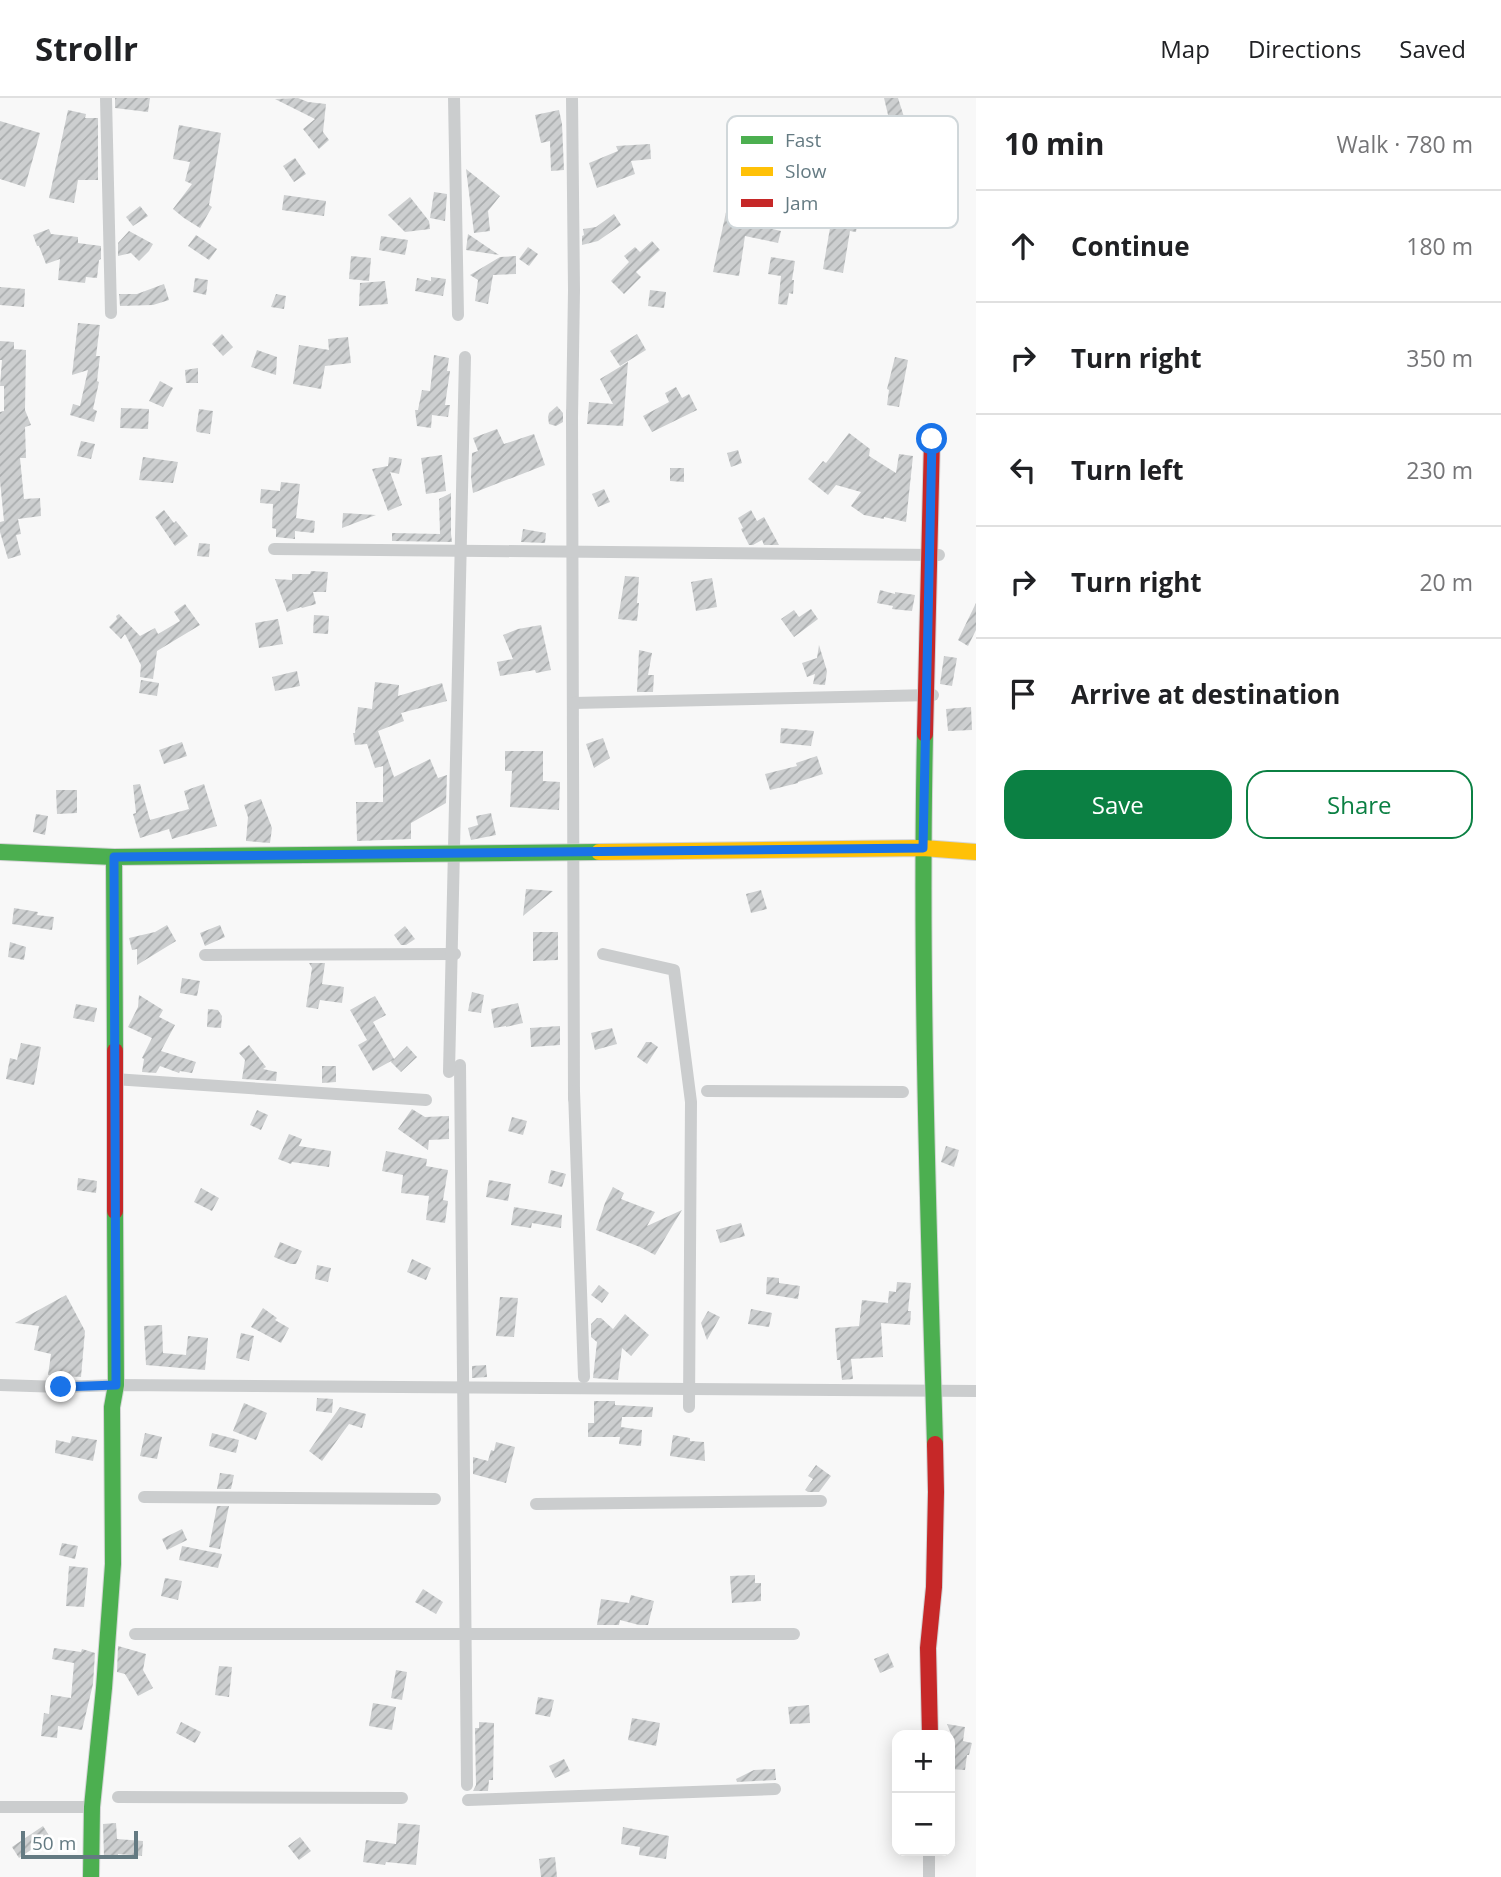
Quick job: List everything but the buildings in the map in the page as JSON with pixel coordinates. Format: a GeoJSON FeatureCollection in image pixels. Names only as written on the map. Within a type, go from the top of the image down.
{"type":"FeatureCollection","features":[{"type":"Feature","properties":{"kind":"street"},"geometry":{"type":"LineString","coordinates":[[106,98],[111,313]]}},
{"type":"Feature","properties":{"kind":"street"},"geometry":{"type":"LineString","coordinates":[[454,98],[458,315]]}},
{"type":"Feature","properties":{"kind":"street"},"geometry":{"type":"LineString","coordinates":[[572,98],[574,1099]]}},
{"type":"Feature","properties":{"kind":"street"},"geometry":{"type":"LineString","coordinates":[[466,357],[454,1068],[467,1785]]}},
{"type":"Feature","properties":{"kind":"street"},"geometry":{"type":"LineString","coordinates":[[571,437],[572,412]]}},
{"type":"Feature","properties":{"kind":"street"},"geometry":{"type":"LineString","coordinates":[[930,1730],[928,1648],[936,1492],[928,1222],[923,848],[932,439]]}},
{"type":"Feature","properties":{"kind":"street"},"geometry":{"type":"LineString","coordinates":[[274,549],[939,555]]}},
{"type":"Feature","properties":{"kind":"street"},"geometry":{"type":"LineString","coordinates":[[573,704],[933,695]]}},
{"type":"Feature","properties":{"kind":"street"},"geometry":{"type":"LineString","coordinates":[[0,852],[114,857],[923,848],[976,852]]}},
{"type":"Feature","properties":{"kind":"street"},"geometry":{"type":"LineString","coordinates":[[91,1877],[92,1807],[113,1564],[112,1407],[116,1385],[114,857]]}},
{"type":"Feature","properties":{"kind":"street"},"geometry":{"type":"LineString","coordinates":[[205,955],[455,954]]}},
{"type":"Feature","properties":{"kind":"street"},"geometry":{"type":"LineString","coordinates":[[603,954],[674,970],[691,1102],[689,1407]]}},
{"type":"Feature","properties":{"kind":"street"},"geometry":{"type":"LineString","coordinates":[[114,1079],[426,1100]]}},
{"type":"Feature","properties":{"kind":"street"},"geometry":{"type":"LineString","coordinates":[[574,1083],[584,1377]]}},
{"type":"Feature","properties":{"kind":"street"},"geometry":{"type":"LineString","coordinates":[[707,1091],[903,1093]]}},
{"type":"Feature","properties":{"kind":"street"},"geometry":{"type":"LineString","coordinates":[[0,1385],[976,1391]]}},
{"type":"Feature","properties":{"kind":"street"},"geometry":{"type":"LineString","coordinates":[[144,1497],[435,1499]]}},
{"type":"Feature","properties":{"kind":"street"},"geometry":{"type":"LineString","coordinates":[[536,1504],[821,1501]]}},
{"type":"Feature","properties":{"kind":"street"},"geometry":{"type":"LineString","coordinates":[[135,1634],[794,1634]]}},
{"type":"Feature","properties":{"kind":"street"},"geometry":{"type":"LineString","coordinates":[[468,1800],[775,1789]]}},
{"type":"Feature","properties":{"kind":"street"},"geometry":{"type":"LineString","coordinates":[[118,1797],[402,1798]]}},
{"type":"Feature","properties":{"kind":"street"},"geometry":{"type":"LineString","coordinates":[[0,1807],[92,1807]]}},
{"type":"Feature","properties":{"kind":"street"},"geometry":{"type":"LineString","coordinates":[[929,1856],[929,1877]]}},
{"type":"Feature","properties":{"kind":"traffic: fast"},"geometry":{"type":"LineString","coordinates":[[925,734],[924,1001],[935,1444]]}},
{"type":"Feature","properties":{"kind":"traffic: fast"},"geometry":{"type":"LineString","coordinates":[[0,852],[114,857],[599,852]]}},
{"type":"Feature","properties":{"kind":"traffic: fast"},"geometry":{"type":"LineString","coordinates":[[114,857],[115,1051]]}},
{"type":"Feature","properties":{"kind":"traffic: fast"},"geometry":{"type":"LineString","coordinates":[[91,1877],[92,1807],[113,1564],[115,1211]]}},
{"type":"Feature","properties":{"kind":"traffic: slow"},"geometry":{"type":"LineString","coordinates":[[599,852],[923,848],[976,852]]}},
{"type":"Feature","properties":{"kind":"traffic: jam"},"geometry":{"type":"LineString","coordinates":[[925,734],[932,439]]}},
{"type":"Feature","properties":{"kind":"traffic: jam"},"geometry":{"type":"LineString","coordinates":[[115,1051],[115,1211]]}},
{"type":"Feature","properties":{"kind":"traffic: jam"},"geometry":{"type":"LineString","coordinates":[[930,1730],[928,1648],[934,1587],[935,1444]]}},
{"type":"Feature","properties":{"kind":"route"},"geometry":{"type":"LineString","coordinates":[[61,1387],[116,1385],[114,857],[923,848],[932,439]]}}]}
